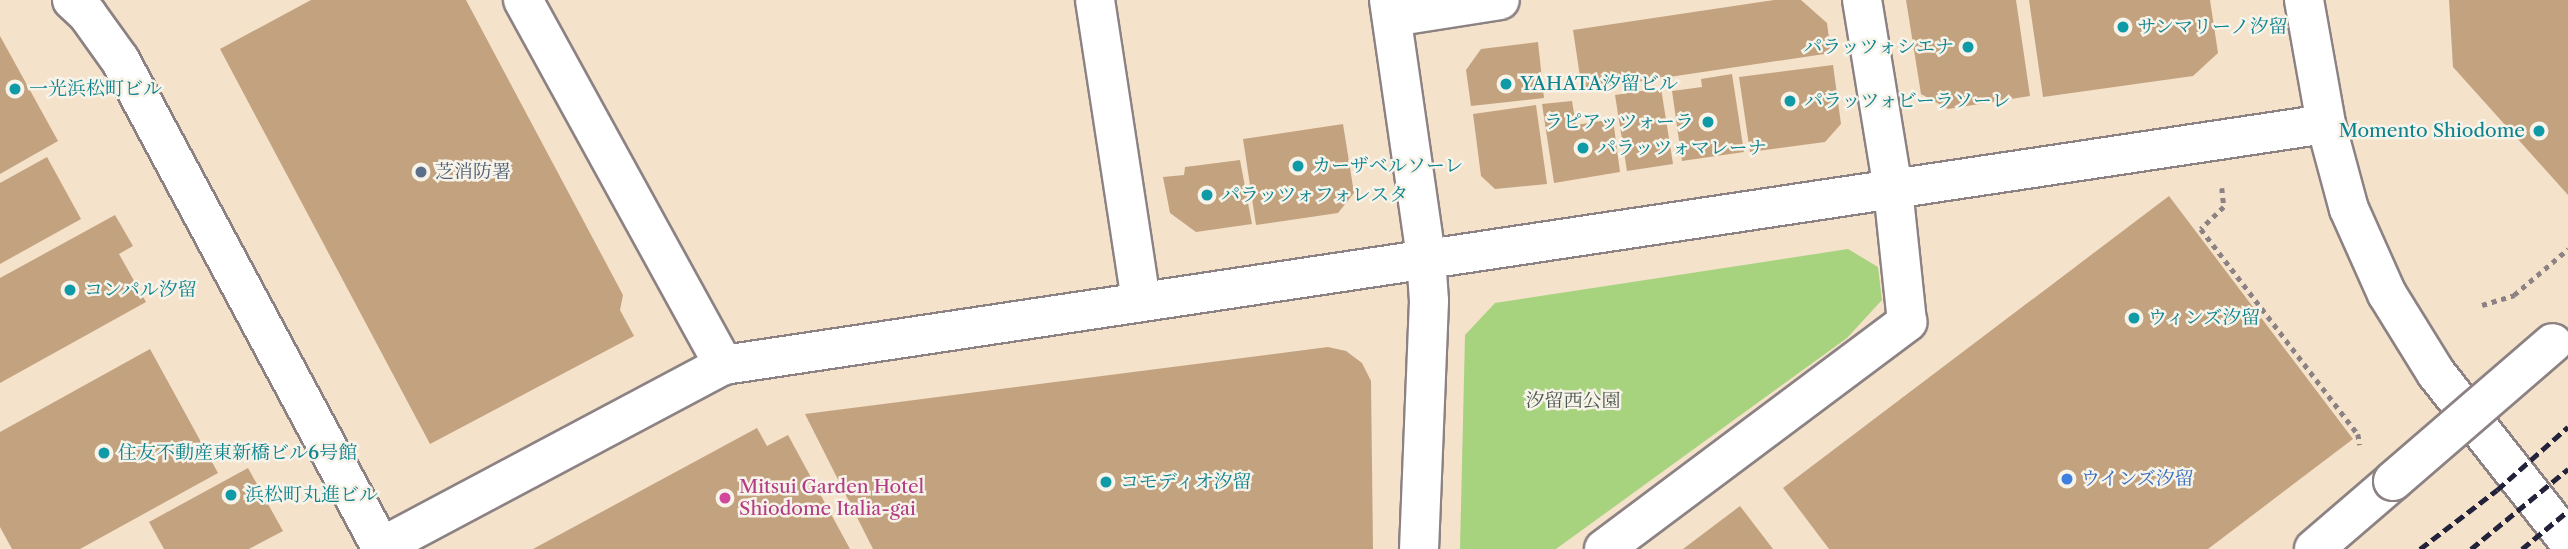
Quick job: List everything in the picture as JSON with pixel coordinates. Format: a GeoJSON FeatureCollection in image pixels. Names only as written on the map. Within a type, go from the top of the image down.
{"type":"FeatureCollection","features":[{"type":"Feature","properties":{"kind":"street"},"geometry":{"type":"LineString","coordinates":[[72,0],[87,14],[120,60],[381,548],[724,365],[1426,257],[2326,124]]}},
{"type":"Feature","properties":{"kind":"street"},"geometry":{"type":"LineString","coordinates":[[523,0],[724,365]]}},
{"type":"Feature","properties":{"kind":"street"},"geometry":{"type":"LineString","coordinates":[[1095,0],[1141,300]]}},
{"type":"Feature","properties":{"kind":"street"},"geometry":{"type":"LineString","coordinates":[[1419,549],[1429,301],[1426,257],[1391,9],[1500,0]]}},
{"type":"Feature","properties":{"kind":"street"},"geometry":{"type":"LineString","coordinates":[[1604,549],[1907,322],[1893,189],[1862,0]]}},
{"type":"Feature","properties":{"kind":"street"},"geometry":{"type":"LineString","coordinates":[[2304,0],[2326,124],[2349,209],[2387,294],[2436,373],[2568,541]]}},
{"type":"Feature","properties":{"kind":"street"},"geometry":{"type":"LineString","coordinates":[[2314,549],[2560,337]]}},
{"type":"Feature","properties":{"kind":"path"},"geometry":{"type":"LineString","coordinates":[[2221,185],[2224,207],[2201,229],[2358,434],[2360,447]]}},
{"type":"Feature","properties":{"kind":"path"},"geometry":{"type":"LineString","coordinates":[[2482,305],[2514,295],[2568,249]]}},
{"type":"Feature","properties":{"kind":"green space","name":"汐留西公園"},"geometry":{"type":"Polygon","coordinates":[[[1848,249],[1878,267],[1882,300],[1847,338],[1556,549],[1460,549],[1465,335],[1495,303],[1848,249]]]}},
{"type":"Feature","properties":{"kind":"building","name":"芝消防署"},"geometry":{"type":"Polygon","coordinates":[[[311,0],[466,0],[623,295],[620,310],[634,336],[430,444],[220,49],[311,0]]]}},
{"type":"Feature","properties":{"kind":"building"},"geometry":{"type":"Polygon","coordinates":[[[1774,0],[1801,0],[1827,23],[1831,53],[1582,90],[1573,30],[1774,0]]]}},
{"type":"Feature","properties":{"kind":"building","name":"パラッツォシエナ"},"geometry":{"type":"Polygon","coordinates":[[[1906,0],[2016,0],[2030,96],[1948,109],[1921,94],[1906,0]]]}},
{"type":"Feature","properties":{"kind":"building","name":"サンマリーノ汐留"},"geometry":{"type":"Polygon","coordinates":[[[2029,0],[2210,0],[2218,53],[2193,76],[2043,97],[2029,0]]]}},
{"type":"Feature","properties":{"kind":"building","name":"Momento Shiodome"},"geometry":{"type":"Polygon","coordinates":[[[2449,0],[2568,0],[2568,195],[2453,67],[2449,0]]]}},
{"type":"Feature","properties":{"kind":"building","name":"一光浜松町ビル"},"geometry":{"type":"Polygon","coordinates":[[[0,36],[58,141],[0,174],[0,36]]]}},
{"type":"Feature","properties":{"kind":"building","name":"YAHATA汐留ビル"},"geometry":{"type":"Polygon","coordinates":[[[1538,42],[1544,98],[1471,106],[1466,70],[1481,49],[1538,42]]]}},
{"type":"Feature","properties":{"kind":"building","name":"パラッツォビーラソーレ"},"geometry":{"type":"Polygon","coordinates":[[[1833,65],[1841,124],[1825,142],[1750,152],[1739,77],[1833,65]]]}},
{"type":"Feature","properties":{"kind":"building","name":"ラピアッツォーラ"},"geometry":{"type":"Polygon","coordinates":[[[1732,74],[1744,152],[1682,161],[1672,91],[1702,87],[1701,79],[1732,74]]]}},
{"type":"Feature","properties":{"kind":"building"},"geometry":{"type":"Polygon","coordinates":[[[1661,88],[1673,164],[1627,171],[1615,95],[1661,88]]]}},
{"type":"Feature","properties":{"kind":"building","name":"パラッツォマレーナ"},"geometry":{"type":"Polygon","coordinates":[[[1572,101],[1576,125],[1613,119],[1620,172],[1554,183],[1542,104],[1572,101]]]}},
{"type":"Feature","properties":{"kind":"building"},"geometry":{"type":"Polygon","coordinates":[[[1536,105],[1547,184],[1495,189],[1481,176],[1473,114],[1536,105]]]}},
{"type":"Feature","properties":{"kind":"building","name":"カーザベルソーレ"},"geometry":{"type":"Polygon","coordinates":[[[1343,124],[1354,193],[1338,213],[1256,225],[1243,139],[1343,124]]]}},
{"type":"Feature","properties":{"kind":"building"},"geometry":{"type":"Polygon","coordinates":[[[47,157],[81,219],[0,264],[0,183],[47,157]]]}},
{"type":"Feature","properties":{"kind":"building","name":"パラッツォフォレスタ"},"geometry":{"type":"Polygon","coordinates":[[[1240,160],[1252,224],[1196,232],[1170,213],[1163,177],[1184,175],[1185,167],[1240,160]]]}},
{"type":"Feature","properties":{"kind":"building","name":"ウィンズ汐留"},"geometry":{"type":"Polygon","coordinates":[[[2169,196],[2353,439],[2208,549],[1829,549],[1783,488],[2169,196]]]}},
{"type":"Feature","properties":{"kind":"building","name":"コンパル汐留"},"geometry":{"type":"Polygon","coordinates":[[[115,215],[133,246],[119,254],[146,302],[0,383],[0,278],[115,215]]]}},
{"type":"Feature","properties":{"kind":"building","name":"コモディオ汐留"},"geometry":{"type":"Polygon","coordinates":[[[1328,347],[1346,351],[1362,363],[1371,381],[1373,549],[873,549],[805,414],[1328,347]]]}},
{"type":"Feature","properties":{"kind":"building","name":"住友不動産東新橋ビル6号館"},"geometry":{"type":"Polygon","coordinates":[[[150,349],[218,473],[80,549],[12,549],[0,527],[0,432],[150,349]]]}},
{"type":"Feature","properties":{"kind":"building","name":"Mitsui Garden Hotel Shiodome Italia-gai"},"geometry":{"type":"Polygon","coordinates":[[[757,428],[767,446],[788,435],[850,549],[533,549],[757,428]]]}},
{"type":"Feature","properties":{"kind":"building","name":"浜松町丸進ビル"},"geometry":{"type":"Polygon","coordinates":[[[248,468],[283,531],[249,549],[164,549],[149,522],[248,468]]]}},
{"type":"Feature","properties":{"kind":"building"},"geometry":{"type":"Polygon","coordinates":[[[1740,506],[1773,549],[1683,549],[1740,506]]]}},
{"type":"Feature","properties":{"kind":"railway"},"geometry":{"type":"LineString","coordinates":[[2420,549],[2497,490],[2568,427]]}},
{"type":"Feature","properties":{"kind":"railway"},"geometry":{"type":"LineString","coordinates":[[2471,549],[2568,469]]}},
{"type":"Feature","properties":{"kind":"railway"},"geometry":{"type":"LineString","coordinates":[[2522,549],[2568,511]]}},
{"type":"Feature","properties":{"kind":"place","name":"サンマリーノ汐留"},"geometry":{"type":"Point","coordinates":[2123,27]}},
{"type":"Feature","properties":{"kind":"place","name":"パラッツォシエナ"},"geometry":{"type":"Point","coordinates":[1968,47]}},
{"type":"Feature","properties":{"kind":"place","name":"YAHATA汐留ビル"},"geometry":{"type":"Point","coordinates":[1506,84]}},
{"type":"Feature","properties":{"kind":"place","name":"一光浜松町ビル"},"geometry":{"type":"Point","coordinates":[15,89]}},
{"type":"Feature","properties":{"kind":"place","name":"パラッツォビーラソーレ"},"geometry":{"type":"Point","coordinates":[1790,101]}},
{"type":"Feature","properties":{"kind":"place","name":"ラピアッツォーラ"},"geometry":{"type":"Point","coordinates":[1708,122]}},
{"type":"Feature","properties":{"kind":"place","name":"Momento Shiodome"},"geometry":{"type":"Point","coordinates":[2539,131]}},
{"type":"Feature","properties":{"kind":"place","name":"パラッツォマレーナ"},"geometry":{"type":"Point","coordinates":[1583,148]}},
{"type":"Feature","properties":{"kind":"place","name":"カーザベルソーレ"},"geometry":{"type":"Point","coordinates":[1298,166]}},
{"type":"Feature","properties":{"kind":"place","name":"芝消防署"},"geometry":{"type":"Point","coordinates":[421,172]}},
{"type":"Feature","properties":{"kind":"place","name":"パラッツォフォレスタ"},"geometry":{"type":"Point","coordinates":[1207,195]}},
{"type":"Feature","properties":{"kind":"place","name":"コンパル汐留"},"geometry":{"type":"Point","coordinates":[70,290]}},
{"type":"Feature","properties":{"kind":"place","name":"ウィンズ汐留"},"geometry":{"type":"Point","coordinates":[2134,318]}},
{"type":"Feature","properties":{"kind":"place","name":"住友不動産東新橋ビル6号館"},"geometry":{"type":"Point","coordinates":[104,453]}},
{"type":"Feature","properties":{"kind":"place","name":"ウインズ汐留"},"geometry":{"type":"Point","coordinates":[2067,479]}},
{"type":"Feature","properties":{"kind":"place","name":"コモディオ汐留"},"geometry":{"type":"Point","coordinates":[1106,482]}},
{"type":"Feature","properties":{"kind":"place","name":"浜松町丸進ビル"},"geometry":{"type":"Point","coordinates":[231,495]}},
{"type":"Feature","properties":{"kind":"place","name":"Mitsui Garden Hotel Shiodome Italia-gai"},"geometry":{"type":"Point","coordinates":[725,498]}}]}
